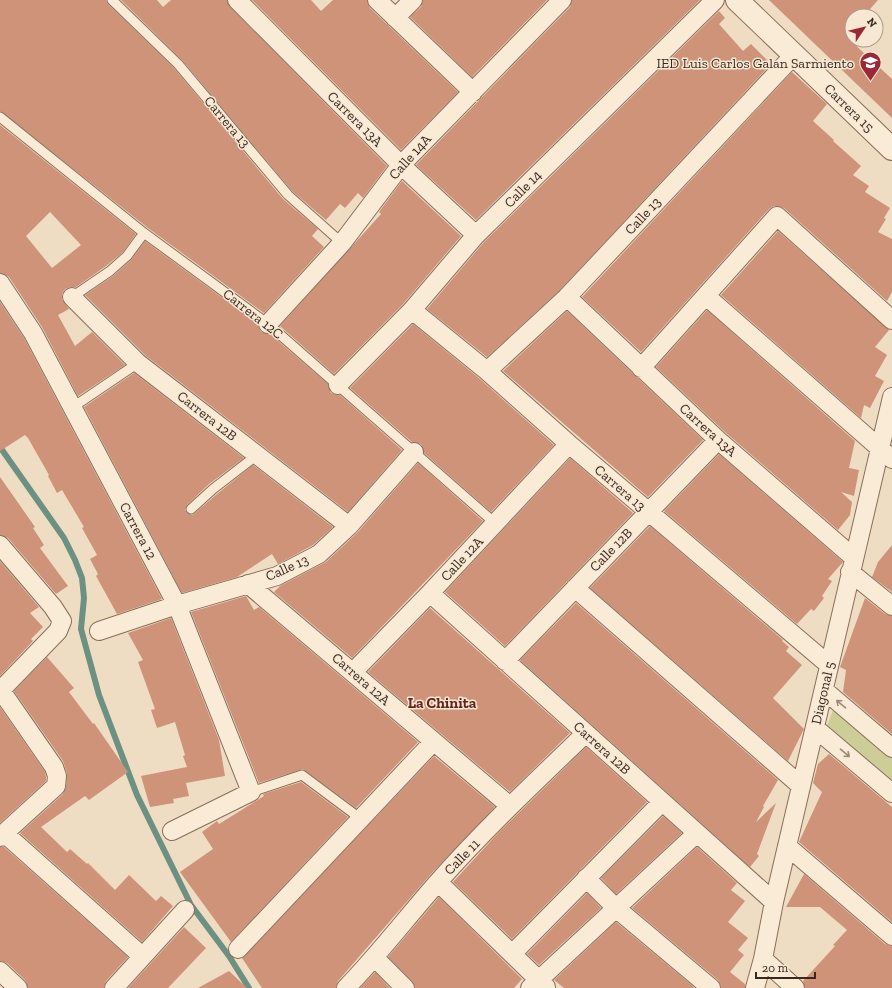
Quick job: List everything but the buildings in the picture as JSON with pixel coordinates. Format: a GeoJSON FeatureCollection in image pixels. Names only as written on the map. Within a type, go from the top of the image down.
{"type":"FeatureCollection","features":[{"type":"Feature","properties":{"kind":"street","name":"Carrera 13A"},"geometry":{"type":"LineString","coordinates":[[237,0],[401,165],[476,235]]}},
{"type":"Feature","properties":{"kind":"street"},"geometry":{"type":"LineString","coordinates":[[377,0],[473,92]]}},
{"type":"Feature","properties":{"kind":"street"},"geometry":{"type":"LineString","coordinates":[[395,18],[413,0]]}},
{"type":"Feature","properties":{"kind":"street","name":"Calle 14A"},"geometry":{"type":"LineString","coordinates":[[268,324],[342,243],[401,165],[562,0]]}},
{"type":"Feature","properties":{"kind":"street","name":"Calle 14"},"geometry":{"type":"LineString","coordinates":[[338,385],[412,310],[476,235],[715,0]]}},
{"type":"Feature","properties":{"kind":"street","name":"Carrera 15"},"geometry":{"type":"LineString","coordinates":[[738,0],[892,149]]}},
{"type":"Feature","properties":{"kind":"street","name":"Calle 13"},"geometry":{"type":"LineString","coordinates":[[487,371],[567,297],[794,55]]}},
{"type":"Feature","properties":{"kind":"street"},"geometry":{"type":"LineString","coordinates":[[641,368],[777,216],[892,320]]}},
{"type":"Feature","properties":{"kind":"street","name":"Carrera 12"},"geometry":{"type":"LineString","coordinates":[[0,283],[33,333],[177,605],[251,792]]}},
{"type":"Feature","properties":{"kind":"street"},"geometry":{"type":"LineString","coordinates":[[706,296],[886,454]]}},
{"type":"Feature","properties":{"kind":"street","name":"Carrera 12B"},"geometry":{"type":"LineString","coordinates":[[72,297],[138,362],[349,526]]}},
{"type":"Feature","properties":{"kind":"street","name":"Carrera 13A"},"geometry":{"type":"LineString","coordinates":[[567,297],[641,368],[852,564],[892,606]]}},
{"type":"Feature","properties":{"kind":"street","name":"Carrera 13"},"geometry":{"type":"LineString","coordinates":[[412,310],[487,371],[648,512],[830,665]]}},
{"type":"Feature","properties":{"kind":"street","name":"Diagonal 5"},"geometry":{"type":"LineString","coordinates":[[755,988],[763,959],[774,902],[830,665],[852,564],[886,454],[892,398]]}},
{"type":"Feature","properties":{"kind":"street","name":"Calle 12B"},"geometry":{"type":"LineString","coordinates":[[505,661],[718,440]]}},
{"type":"Feature","properties":{"kind":"street","name":"Calle 12A"},"geometry":{"type":"LineString","coordinates":[[353,672],[496,524],[569,444]]}},
{"type":"Feature","properties":{"kind":"street","name":"Calle 13"},"geometry":{"type":"LineString","coordinates":[[99,631],[177,605],[277,576],[319,554],[349,526],[414,452]]}},
{"type":"Feature","properties":{"kind":"street"},"geometry":{"type":"LineString","coordinates":[[0,545],[53,607],[62,621],[58,631],[0,690],[54,767],[58,776],[56,786],[2,835],[142,956]]}},
{"type":"Feature","properties":{"kind":"street","name":"Carrera 12A"},"geometry":{"type":"LineString","coordinates":[[248,584],[510,806]]}},
{"type":"Feature","properties":{"kind":"street"},"geometry":{"type":"LineString","coordinates":[[575,588],[801,786]]}},
{"type":"Feature","properties":{"kind":"street","name":"Carrera 12B"},"geometry":{"type":"LineString","coordinates":[[430,593],[774,902]]}},
{"type":"Feature","properties":{"kind":"street"},"geometry":{"type":"LineString","coordinates":[[824,690],[892,748]]}},
{"type":"Feature","properties":{"kind":"street"},"geometry":{"type":"LineString","coordinates":[[815,728],[892,793]]}},
{"type":"Feature","properties":{"kind":"street","name":"Calle 11"},"geometry":{"type":"LineString","coordinates":[[346,988],[375,958],[438,882],[510,806],[586,733]]}},
{"type":"Feature","properties":{"kind":"street"},"geometry":{"type":"LineString","coordinates":[[238,949],[433,742]]}},
{"type":"Feature","properties":{"kind":"street"},"geometry":{"type":"LineString","coordinates":[[172,831],[251,792]]}},
{"type":"Feature","properties":{"kind":"street"},"geometry":{"type":"LineString","coordinates":[[512,954],[662,802]]}},
{"type":"Feature","properties":{"kind":"street"},"geometry":{"type":"LineString","coordinates":[[438,882],[512,954],[539,985],[697,833]]}},
{"type":"Feature","properties":{"kind":"street"},"geometry":{"type":"LineString","coordinates":[[787,846],[892,936]]}},
{"type":"Feature","properties":{"kind":"street"},"geometry":{"type":"LineString","coordinates":[[586,878],[617,909],[711,988]]}},
{"type":"Feature","properties":{"kind":"street"},"geometry":{"type":"LineString","coordinates":[[114,988],[185,910]]}},
{"type":"Feature","properties":{"kind":"street"},"geometry":{"type":"LineString","coordinates":[[375,958],[405,988]]}},
{"type":"Feature","properties":{"kind":"street"},"geometry":{"type":"LineString","coordinates":[[763,959],[795,988]]}},
{"type":"Feature","properties":{"kind":"street"},"geometry":{"type":"LineString","coordinates":[[0,972],[18,988]]}},
{"type":"Feature","properties":{"kind":"lane","name":"Carrera 13"},"geometry":{"type":"LineString","coordinates":[[112,0],[178,64],[288,195],[342,243]]}},
{"type":"Feature","properties":{"kind":"lane","name":"Carrera 12C"},"geometry":{"type":"LineString","coordinates":[[0,117],[144,233],[268,324],[496,524]]}},
{"type":"Feature","properties":{"kind":"lane"},"geometry":{"type":"LineString","coordinates":[[72,297],[116,266],[127,256],[144,233]]}},
{"type":"Feature","properties":{"kind":"lane"},"geometry":{"type":"LineString","coordinates":[[73,407],[138,362]]}},
{"type":"Feature","properties":{"kind":"lane"},"geometry":{"type":"LineString","coordinates":[[191,509],[213,489],[257,455]]}},
{"type":"Feature","properties":{"kind":"lane"},"geometry":{"type":"LineString","coordinates":[[251,792],[302,775],[361,819]]}},
{"type":"Feature","properties":{"kind":"green space"},"geometry":{"type":"Polygon","coordinates":[[[833,710],[892,758],[892,784],[826,728],[833,710]]]}},
{"type":"Feature","properties":{"kind":"waterway"},"geometry":{"type":"LineString","coordinates":[[0,447],[64,538],[75,560],[82,578],[84,598],[81,629],[99,695],[137,795],[191,905],[229,956],[249,988]]}},
{"type":"Feature","properties":{"kind":"place","name":"IED Luis Carlos Galan Sarmiento"},"geometry":{"type":"Point","coordinates":[870,82]}},
{"type":"Feature","properties":{"kind":"district","name":"La Chinita"},"geometry":{"type":"Point","coordinates":[442,703]}}]}
